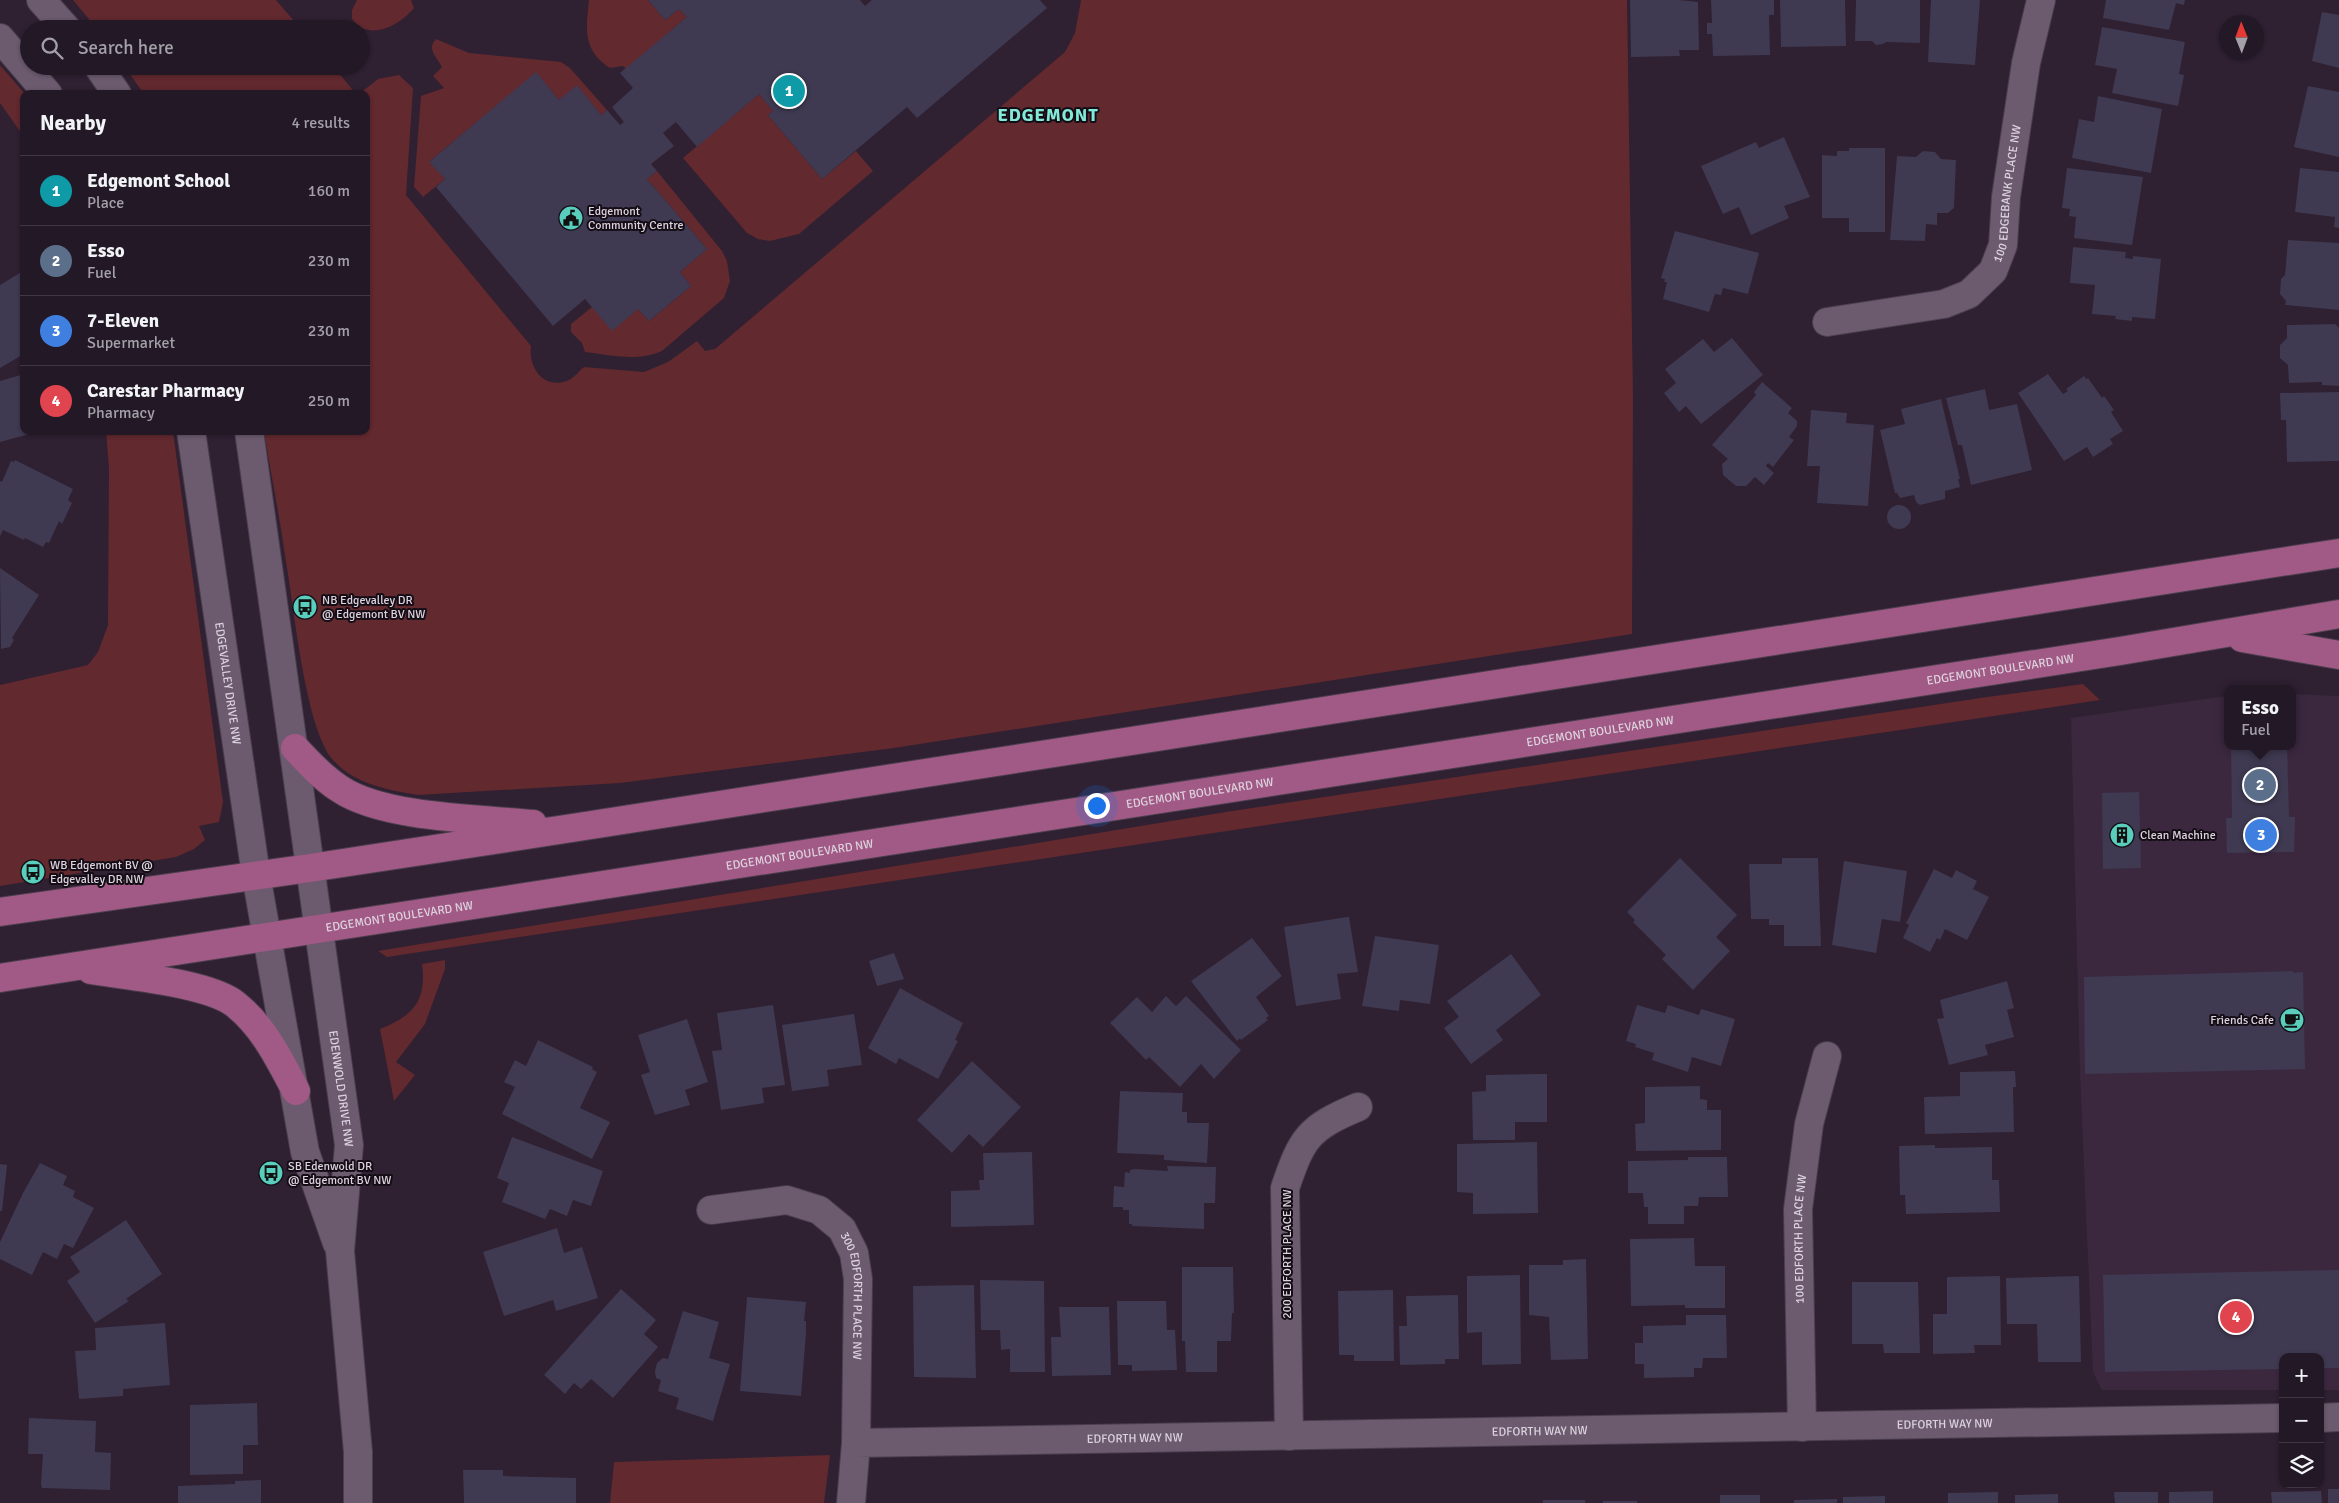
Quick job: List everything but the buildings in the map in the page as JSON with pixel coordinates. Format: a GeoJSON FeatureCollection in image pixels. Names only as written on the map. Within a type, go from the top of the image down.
{"type":"FeatureCollection","features":[{"type":"Feature","properties":{"kind":"main road"},"geometry":{"type":"LineString","coordinates":[[0,912],[310,868],[572,828],[2339,553]]}},
{"type":"Feature","properties":{"kind":"main road","name":"EDGEMONT BOULEVARD NW"},"geometry":{"type":"LineString","coordinates":[[0,978],[318,927],[2224,635],[2339,614]]}},
{"type":"Feature","properties":{"kind":"main road"},"geometry":{"type":"LineString","coordinates":[[2224,635],[2339,654]]}},
{"type":"Feature","properties":{"kind":"main road"},"geometry":{"type":"LineString","coordinates":[[295,748],[323,777],[341,790],[378,806],[411,812],[572,828]]}},
{"type":"Feature","properties":{"kind":"main road"},"geometry":{"type":"LineString","coordinates":[[68,966],[208,990],[234,1003],[258,1026],[273,1046],[296,1091]]}},
{"type":"Feature","properties":{"kind":"street"},"geometry":{"type":"LineString","coordinates":[[41,0],[59,20]]}},
{"type":"Feature","properties":{"kind":"street","name":"100 EDGEBANK PLACE NW"},"geometry":{"type":"LineString","coordinates":[[1827,322],[1944,304],[1969,294],[1993,271],[2003,244],[2006,197],[2025,72],[2041,0]]}},
{"type":"Feature","properties":{"kind":"street"},"geometry":{"type":"LineString","coordinates":[[0,38],[20,61]]}},
{"type":"Feature","properties":{"kind":"street"},"geometry":{"type":"LineString","coordinates":[[32,75],[45,90]]}},
{"type":"Feature","properties":{"kind":"street"},"geometry":{"type":"LineString","coordinates":[[104,75],[114,90]]}},
{"type":"Feature","properties":{"kind":"street","name":"EDGEVALLEY DRIVE NW"},"geometry":{"type":"LineString","coordinates":[[192,435],[256,875],[267,935]]}},
{"type":"Feature","properties":{"kind":"street"},"geometry":{"type":"LineString","coordinates":[[250,435],[295,748],[318,927]]}},
{"type":"Feature","properties":{"kind":"street","name":"EDENWOLD DRIVE NW"},"geometry":{"type":"LineString","coordinates":[[318,927],[349,1145],[340,1251],[358,1452],[358,1503]]}},
{"type":"Feature","properties":{"kind":"street","name":"EDENWOLD DRIVE NW"},"geometry":{"type":"LineString","coordinates":[[267,935],[296,1091],[305,1152],[340,1251]]}},
{"type":"Feature","properties":{"kind":"street","name":"100 EDFORTH PLACE NW"},"geometry":{"type":"LineString","coordinates":[[1802,1427],[1798,1209],[1809,1124],[1827,1056]]}},
{"type":"Feature","properties":{"kind":"street","name":"200 EDFORTH PLACE NW"},"geometry":{"type":"LineString","coordinates":[[1289,1436],[1285,1188],[1295,1158],[1307,1138],[1326,1121],[1358,1108]]}},
{"type":"Feature","properties":{"kind":"street","name":"300 EDFORTH PLACE NW"},"geometry":{"type":"LineString","coordinates":[[711,1210],[787,1200],[819,1210],[842,1229],[854,1253],[858,1279],[856,1443]]}},
{"type":"Feature","properties":{"kind":"street"},"geometry":{"type":"LineString","coordinates":[[2324,1418],[2339,1417]]}},
{"type":"Feature","properties":{"kind":"street","name":"EDFORTH WAY NW"},"geometry":{"type":"LineString","coordinates":[[856,1443],[2279,1418]]}},
{"type":"Feature","properties":{"kind":"street"},"geometry":{"type":"LineString","coordinates":[[851,1503],[856,1443]]}},
{"type":"Feature","properties":{"kind":"shaded area"},"geometry":{"type":"Polygon","coordinates":[[[73,0],[276,0],[293,20],[90,20],[73,0]]]}},
{"type":"Feature","properties":{"kind":"shaded area"},"geometry":{"type":"Polygon","coordinates":[[[357,0],[411,0],[414,8],[400,21],[384,29],[375,30],[370,30],[370,20],[353,20],[352,10],[357,0]]]}},
{"type":"Feature","properties":{"kind":"shaded area"},"geometry":{"type":"Polygon","coordinates":[[[589,0],[648,0],[665,20],[679,9],[687,17],[626,69],[623,66],[610,68],[594,54],[590,46],[587,29],[589,0]]]}},
{"type":"Feature","properties":{"kind":"shaded area"},"geometry":{"type":"Polygon","coordinates":[[[1081,0],[1627,0],[1633,398],[1632,634],[894,748],[620,783],[418,795],[372,785],[351,775],[333,760],[323,744],[308,695],[265,435],[370,435],[370,90],[364,90],[378,79],[399,75],[413,88],[406,195],[531,346],[532,362],[539,375],[545,380],[560,383],[571,379],[584,367],[644,372],[668,362],[697,341],[705,351],[715,349],[1065,52],[1075,33],[1081,0]]]}},
{"type":"Feature","properties":{"kind":"shaded area"},"geometry":{"type":"Polygon","coordinates":[[[436,39],[469,53],[561,62],[570,68],[607,110],[601,115],[577,86],[559,100],[536,73],[430,161],[445,179],[423,197],[414,187],[421,96],[444,88],[433,76],[442,67],[432,50],[436,39]]]}},
{"type":"Feature","properties":{"kind":"shaded area"},"geometry":{"type":"Polygon","coordinates":[[[0,65],[22,90],[20,90],[20,131],[0,103],[0,65]]]}},
{"type":"Feature","properties":{"kind":"shaded area"},"geometry":{"type":"Polygon","coordinates":[[[130,75],[340,75],[353,90],[141,90],[130,75]]]}},
{"type":"Feature","properties":{"kind":"shaded area"},"geometry":{"type":"Polygon","coordinates":[[[759,94],[773,111],[768,115],[822,179],[856,151],[873,171],[799,234],[770,241],[758,239],[747,233],[683,158],[759,94]]]}},
{"type":"Feature","properties":{"kind":"shaded area"},"geometry":{"type":"Polygon","coordinates":[[[657,171],[722,251],[727,261],[730,281],[724,298],[662,351],[634,357],[585,352],[582,343],[571,332],[571,324],[592,307],[638,309],[649,321],[691,286],[680,272],[707,249],[647,179],[657,171]]]}},
{"type":"Feature","properties":{"kind":"shaded area"},"geometry":{"type":"Polygon","coordinates":[[[106,435],[174,435],[223,802],[219,822],[199,826],[205,840],[194,849],[176,857],[0,886],[0,685],[88,665],[98,652],[108,625],[109,468],[106,435]]]}},
{"type":"Feature","properties":{"kind":"shaded area"},"geometry":{"type":"Polygon","coordinates":[[[2083,684],[2100,700],[387,957],[378,951],[1232,811],[2083,684]]]}},
{"type":"Feature","properties":{"kind":"shaded area"},"geometry":{"type":"Polygon","coordinates":[[[2296,694],[2339,696],[2339,1390],[2324,1390],[2324,1353],[2279,1353],[2279,1390],[2102,1390],[2093,1372],[2080,1074],[2071,718],[2224,696],[2224,750],[2296,750],[2296,694]]]}},
{"type":"Feature","properties":{"kind":"shaded area"},"geometry":{"type":"Polygon","coordinates":[[[445,960],[445,969],[425,1024],[396,1062],[415,1075],[394,1101],[380,1029],[401,1019],[415,1005],[420,997],[422,988],[422,964],[445,960]]]}},
{"type":"Feature","properties":{"kind":"shaded area"},"geometry":{"type":"Polygon","coordinates":[[[830,1455],[824,1503],[610,1503],[614,1462],[830,1455]]]}},
{"type":"Feature","properties":{"kind":"place","name":"Edgemont School"},"geometry":{"type":"Point","coordinates":[789,91]}},
{"type":"Feature","properties":{"kind":"place","name":"Edgemont Community Centre"},"geometry":{"type":"Point","coordinates":[571,218]}},
{"type":"Feature","properties":{"kind":"place","name":"NB Edgevalley DR @ Edgemont BV NW"},"geometry":{"type":"Point","coordinates":[305,607]}},
{"type":"Feature","properties":{"kind":"place","name":"Esso"},"geometry":{"type":"Point","coordinates":[2260,785]}},
{"type":"Feature","properties":{"kind":"place","name":"Clean Machine"},"geometry":{"type":"Point","coordinates":[2122,835]}},
{"type":"Feature","properties":{"kind":"place","name":"7-Eleven"},"geometry":{"type":"Point","coordinates":[2261,835]}},
{"type":"Feature","properties":{"kind":"place","name":"WB Edgemont BV @ Edgevalley DR NW"},"geometry":{"type":"Point","coordinates":[33,872]}},
{"type":"Feature","properties":{"kind":"place","name":"Friends Cafe"},"geometry":{"type":"Point","coordinates":[2292,1020]}},
{"type":"Feature","properties":{"kind":"place","name":"SB Edenwold DR @ Edgemont BV NW"},"geometry":{"type":"Point","coordinates":[271,1173]}},
{"type":"Feature","properties":{"kind":"place","name":"Carestar Pharmacy"},"geometry":{"type":"Point","coordinates":[2236,1317]}},
{"type":"Feature","properties":{"kind":"district","name":"EDGEMONT"},"geometry":{"type":"Point","coordinates":[1048,115]}}]}
